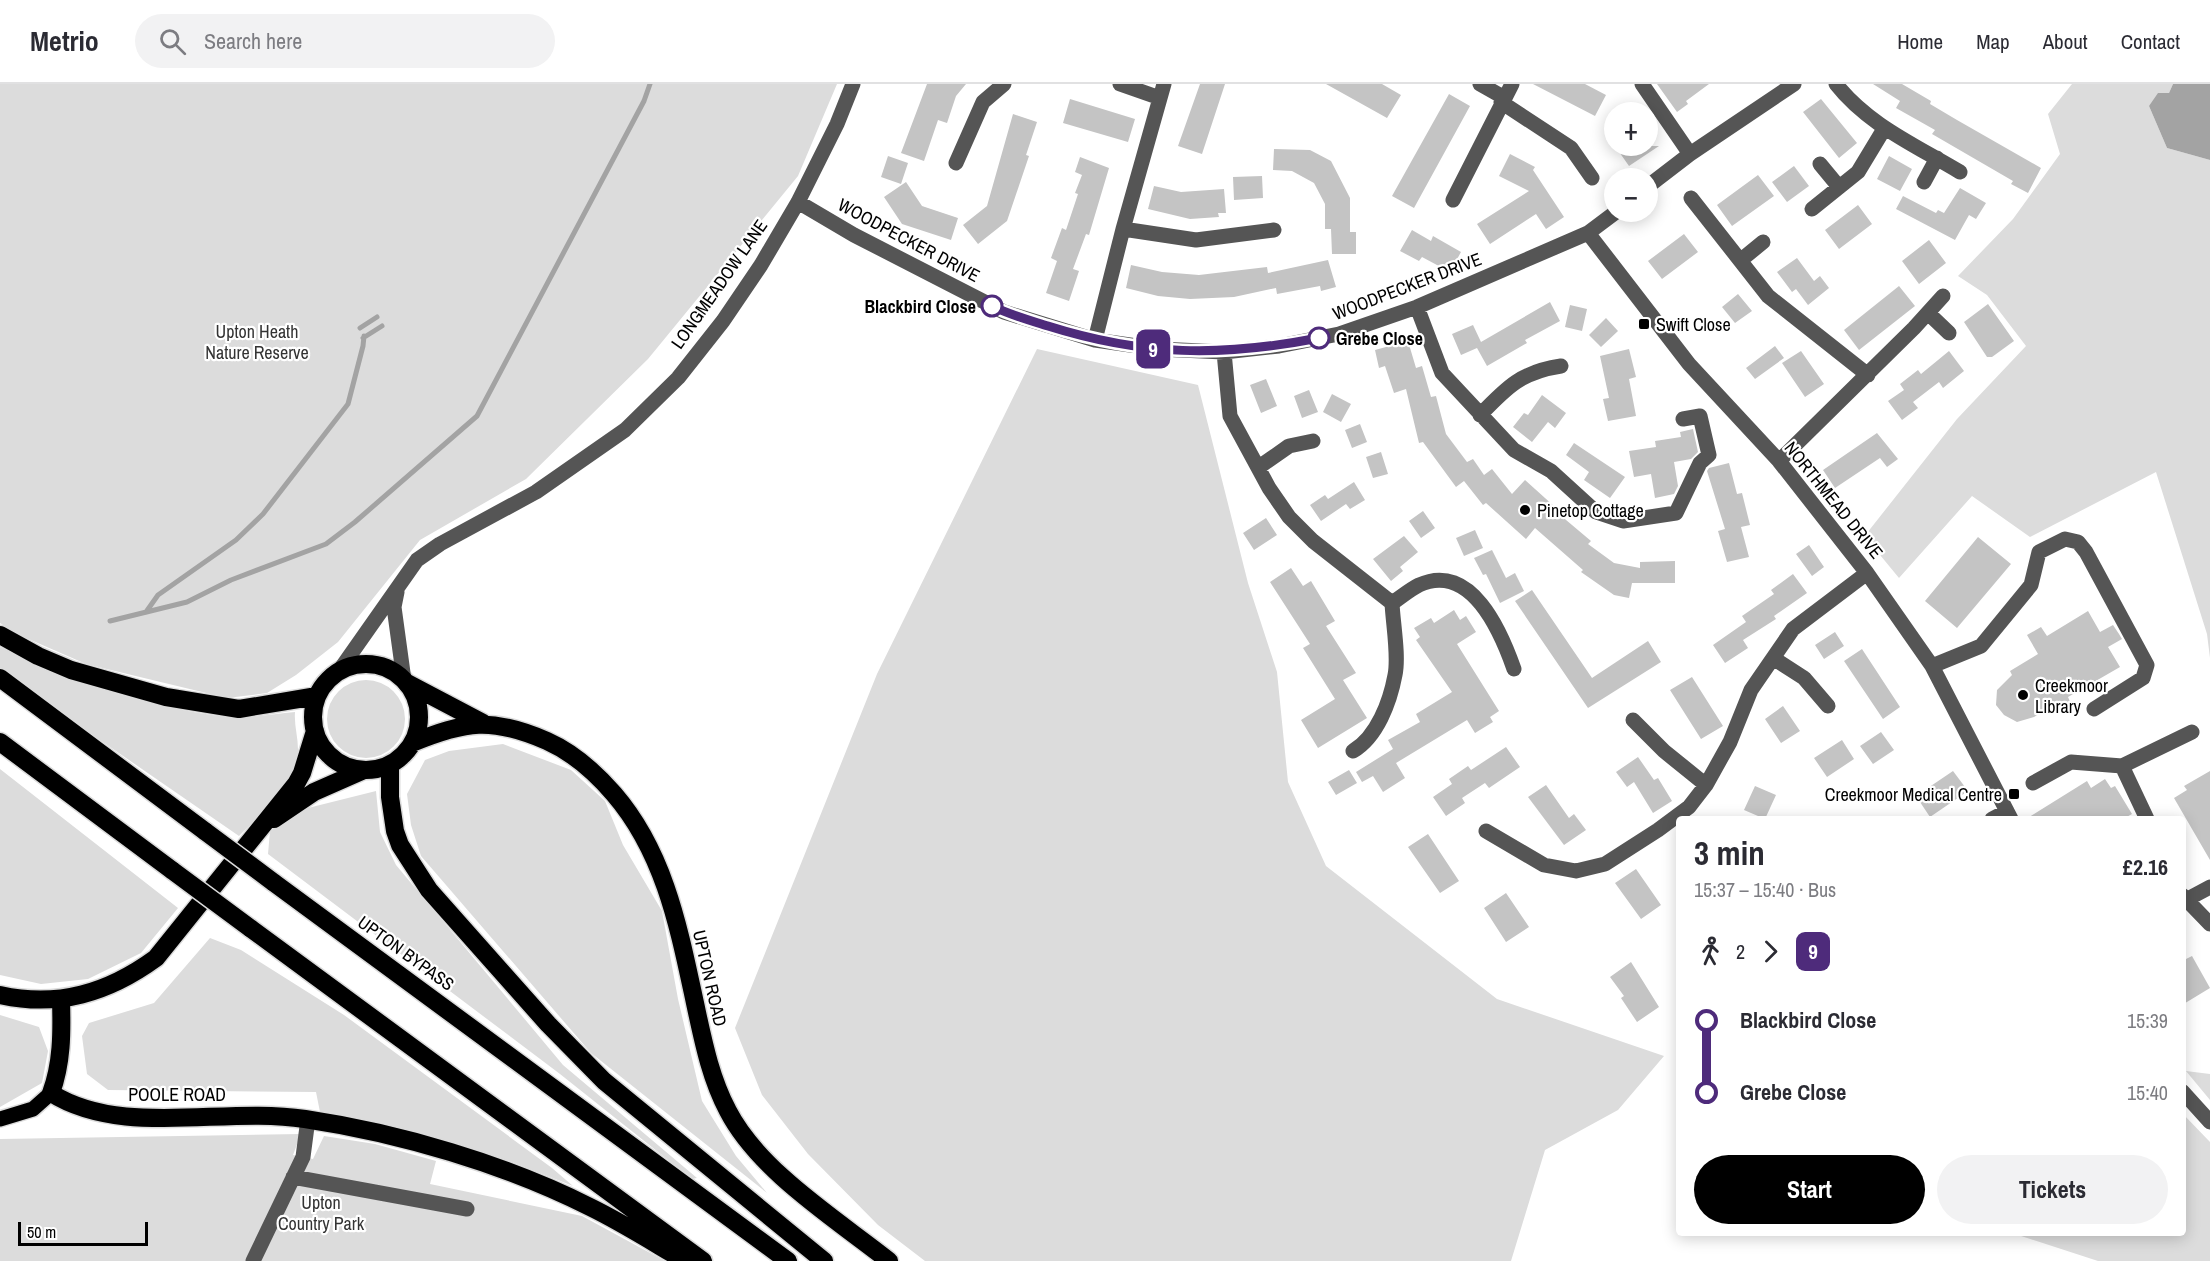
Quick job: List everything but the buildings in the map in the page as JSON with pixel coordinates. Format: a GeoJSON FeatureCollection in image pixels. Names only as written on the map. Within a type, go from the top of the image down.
{"type":"FeatureCollection","features":[{"type":"Feature","properties":{"kind":"highway"},"geometry":{"type":"LineString","coordinates":[[0,635],[38,656],[71,670],[166,697],[239,709],[317,696]]}},
{"type":"Feature","properties":{"kind":"highway"},"geometry":{"type":"LineString","coordinates":[[263,826],[314,792],[364,770],[390,764],[412,743],[418,728],[418,712],[414,696],[405,681],[380,666],[352,666],[339,671],[330,678],[317,696],[313,707],[315,731],[322,746],[333,759],[348,767],[364,770]]}},
{"type":"Feature","properties":{"kind":"highway","name":"UPTON BYPASS"},"geometry":{"type":"LineString","coordinates":[[0,678],[788,1261]]}},
{"type":"Feature","properties":{"kind":"highway","name":"UPTON ROAD"},"geometry":{"type":"LineString","coordinates":[[405,681],[485,724]]}},
{"type":"Feature","properties":{"kind":"highway","name":"UPTON ROAD"},"geometry":{"type":"LineString","coordinates":[[412,743],[444,730],[468,724],[485,724],[529,733],[564,749],[606,785],[628,810],[649,844],[666,882],[686,960],[706,1058],[728,1110],[749,1144],[784,1178],[889,1261]]}},
{"type":"Feature","properties":{"kind":"highway"},"geometry":{"type":"LineString","coordinates":[[0,995],[23,1000],[61,1000],[107,988],[156,958],[263,826],[302,773],[315,731]]}},
{"type":"Feature","properties":{"kind":"highway"},"geometry":{"type":"LineString","coordinates":[[0,742],[704,1261]]}},
{"type":"Feature","properties":{"kind":"highway"},"geometry":{"type":"LineString","coordinates":[[390,764],[390,797],[395,831],[400,845],[429,890],[582,1059],[650,1121],[824,1261]]}},
{"type":"Feature","properties":{"kind":"highway"},"geometry":{"type":"LineString","coordinates":[[51,1094],[58,1075],[62,1045],[61,1000]]}},
{"type":"Feature","properties":{"kind":"highway","name":"POOLE ROAD"},"geometry":{"type":"LineString","coordinates":[[51,1094],[86,1110],[131,1117],[262,1114],[308,1119],[425,1146],[528,1179],[591,1208],[685,1261]]}},
{"type":"Feature","properties":{"kind":"main road"},"geometry":{"type":"LineString","coordinates":[[0,1119],[33,1109],[51,1094]]}},
{"type":"Feature","properties":{"kind":"street","name":"LONGMEADOW LANE"},"geometry":{"type":"LineString","coordinates":[[339,671],[397,592],[417,560],[440,544],[536,492],[626,430],[678,378],[723,321],[761,266],[798,202],[837,123],[853,84]]}},
{"type":"Feature","properties":{"kind":"street"},"geometry":{"type":"LineString","coordinates":[[956,163],[983,102],[1004,84]]}},
{"type":"Feature","properties":{"kind":"street"},"geometry":{"type":"LineString","coordinates":[[1095,340],[1123,229],[1162,91],[1120,84]]}},
{"type":"Feature","properties":{"kind":"street"},"geometry":{"type":"LineString","coordinates":[[1480,84],[1505,94],[1570,148],[1592,178]]}},
{"type":"Feature","properties":{"kind":"street"},"geometry":{"type":"LineString","coordinates":[[1642,84],[1690,154]]}},
{"type":"Feature","properties":{"kind":"street"},"geometry":{"type":"LineString","coordinates":[[1658,179],[1690,154],[1794,84]]}},
{"type":"Feature","properties":{"kind":"street"},"geometry":{"type":"LineString","coordinates":[[1836,84],[1884,129],[1960,172]]}},
{"type":"Feature","properties":{"kind":"street"},"geometry":{"type":"LineString","coordinates":[[1453,200],[1505,94]]}},
{"type":"Feature","properties":{"kind":"street"},"geometry":{"type":"LineString","coordinates":[[1812,209],[1858,172],[1884,129]]}},
{"type":"Feature","properties":{"kind":"street"},"geometry":{"type":"LineString","coordinates":[[1924,182],[1937,158]]}},
{"type":"Feature","properties":{"kind":"street"},"geometry":{"type":"LineString","coordinates":[[1820,164],[1839,187]]}},
{"type":"Feature","properties":{"kind":"street"},"geometry":{"type":"LineString","coordinates":[[1691,198],[1768,296],[1868,375]]}},
{"type":"Feature","properties":{"kind":"street","name":"WOODPECKER DRIVE"},"geometry":{"type":"LineString","coordinates":[[798,202],[854,236],[1004,312],[1095,340],[1158,349],[1224,352],[1279,346],[1339,334],[1417,307],[1588,233],[1604,221]]}},
{"type":"Feature","properties":{"kind":"street"},"geometry":{"type":"LineString","coordinates":[[1123,229],[1196,240],[1274,230]]}},
{"type":"Feature","properties":{"kind":"street","name":"NORTHMEAD DRIVE"},"geometry":{"type":"LineString","coordinates":[[1588,233],[1689,364],[1779,461],[1868,573],[1932,666],[2009,815]]}},
{"type":"Feature","properties":{"kind":"street"},"geometry":{"type":"LineString","coordinates":[[1741,260],[1763,242]]}},
{"type":"Feature","properties":{"kind":"street"},"geometry":{"type":"LineString","coordinates":[[1779,461],[1868,375],[1943,296]]}},
{"type":"Feature","properties":{"kind":"street"},"geometry":{"type":"LineString","coordinates":[[1417,307],[1442,373],[1514,450],[1551,471],[1596,512],[1623,521],[1676,513],[1700,463],[1709,456],[1700,416],[1683,419]]}},
{"type":"Feature","properties":{"kind":"street"},"geometry":{"type":"LineString","coordinates":[[1928,313],[1949,333]]}},
{"type":"Feature","properties":{"kind":"street"},"geometry":{"type":"LineString","coordinates":[[1224,352],[1230,416],[1242,442],[1259,467],[1269,488],[1289,517],[1313,541],[1392,603],[1395,674],[1376,728],[1367,742],[1353,751]]}},
{"type":"Feature","properties":{"kind":"street"},"geometry":{"type":"LineString","coordinates":[[1480,415],[1505,388],[1521,377],[1537,369],[1561,366]]}},
{"type":"Feature","properties":{"kind":"street"},"geometry":{"type":"LineString","coordinates":[[1259,467],[1289,446],[1313,441]]}},
{"type":"Feature","properties":{"kind":"street"},"geometry":{"type":"LineString","coordinates":[[1932,666],[1981,645],[2031,585],[2039,552],[2065,540],[2078,542],[2086,552],[2147,665],[2143,678],[2094,709]]}},
{"type":"Feature","properties":{"kind":"street"},"geometry":{"type":"LineString","coordinates":[[1677,816],[1689,807],[1706,784],[1730,742],[1751,690],[1793,629],[1868,573]]}},
{"type":"Feature","properties":{"kind":"street"},"geometry":{"type":"LineString","coordinates":[[1392,603],[1420,585],[1446,580],[1466,589],[1488,612],[1503,638],[1514,669]]}},
{"type":"Feature","properties":{"kind":"street"},"geometry":{"type":"LineString","coordinates":[[397,592],[394,607],[405,681]]}},
{"type":"Feature","properties":{"kind":"street"},"geometry":{"type":"LineString","coordinates":[[1773,658],[1804,678],[1828,706]]}},
{"type":"Feature","properties":{"kind":"street"},"geometry":{"type":"LineString","coordinates":[[1633,720],[1664,751],[1706,784]]}},
{"type":"Feature","properties":{"kind":"street"},"geometry":{"type":"LineString","coordinates":[[2033,783],[2071,762],[2122,766],[2192,732]]}},
{"type":"Feature","properties":{"kind":"street"},"geometry":{"type":"LineString","coordinates":[[2122,766],[2146,816]]}},
{"type":"Feature","properties":{"kind":"street"},"geometry":{"type":"LineString","coordinates":[[1486,831],[1544,865],[1576,871],[1605,864],[1676,817]]}},
{"type":"Feature","properties":{"kind":"street"},"geometry":{"type":"LineString","coordinates":[[2186,898],[2210,887]]}},
{"type":"Feature","properties":{"kind":"street"},"geometry":{"type":"LineString","coordinates":[[2186,902],[2210,924]]}},
{"type":"Feature","properties":{"kind":"street"},"geometry":{"type":"LineString","coordinates":[[2186,1095],[2210,1122]]}},
{"type":"Feature","properties":{"kind":"street"},"geometry":{"type":"LineString","coordinates":[[253,1261],[303,1157],[308,1119]]}},
{"type":"Feature","properties":{"kind":"street"},"geometry":{"type":"LineString","coordinates":[[293,1177],[467,1209]]}},
{"type":"Feature","properties":{"kind":"green space","name":"Upton Heath Nature Reserve"},"geometry":{"type":"Polygon","coordinates":[[[0,84],[837,84],[798,176],[648,359],[526,479],[420,540],[338,642],[296,675],[267,693],[227,698],[86,664],[17,634],[0,623],[0,84]]]}},
{"type":"Feature","properties":{"kind":"green space"},"geometry":{"type":"Polygon","coordinates":[[[2072,84],[2173,84],[2169,93],[2149,106],[2167,148],[2210,160],[2210,658],[2207,634],[2156,472],[2030,537],[1972,496],[1899,578],[1857,527],[1867,533],[1957,419],[2026,346],[1987,295],[1958,276],[2013,219],[2060,154],[2048,114],[2072,84]]]}},
{"type":"Feature","properties":{"kind":"green space"},"geometry":{"type":"Polygon","coordinates":[[[1037,349],[1198,385],[1248,583],[1277,672],[1288,782],[1326,866],[1497,999],[1664,1056],[1618,1110],[1545,1150],[1511,1261],[925,1261],[878,1225],[808,1154],[762,1095],[735,1028],[877,674],[1037,349]]]}},
{"type":"Feature","properties":{"kind":"green space"},"geometry":{"type":"Polygon","coordinates":[[[0,647],[82,682],[168,707],[227,717],[252,717],[295,712],[298,749],[292,775],[277,798],[239,836],[0,671],[0,647]]]}},
{"type":"Feature","properties":{"kind":"green space"},"geometry":{"type":"Polygon","coordinates":[[[366,680],[381,683],[398,697],[405,719],[402,734],[388,751],[366,758],[351,755],[334,741],[327,719],[330,704],[344,687],[366,680]]]}},
{"type":"Feature","properties":{"kind":"green space"},"geometry":{"type":"Polygon","coordinates":[[[503,744],[571,770],[605,801],[623,845],[662,911],[678,999],[702,1101],[736,1156],[767,1193],[591,1053],[421,856],[411,825],[407,794],[425,760],[449,751],[503,744]]]}},
{"type":"Feature","properties":{"kind":"green space"},"geometry":{"type":"Polygon","coordinates":[[[0,769],[178,908],[141,953],[88,979],[41,984],[0,975],[0,769]]]}},
{"type":"Feature","properties":{"kind":"green space"},"geometry":{"type":"Polygon","coordinates":[[[376,791],[380,832],[396,865],[563,1065],[697,1178],[692,1179],[560,1074],[268,854],[270,831],[300,810],[376,791]]]}},
{"type":"Feature","properties":{"kind":"green space"},"geometry":{"type":"Polygon","coordinates":[[[210,938],[241,950],[344,1015],[552,1168],[573,1186],[512,1162],[320,1112],[316,1092],[108,1090],[87,1074],[82,1036],[89,1023],[154,1003],[210,938]]]}},
{"type":"Feature","properties":{"kind":"green space"},"geometry":{"type":"Polygon","coordinates":[[[0,1015],[39,1027],[48,1051],[42,1083],[0,1107],[0,1015]]]}},
{"type":"Feature","properties":{"kind":"green space"},"geometry":{"type":"Polygon","coordinates":[[[2186,1071],[2210,1074],[2210,1100],[2186,1071]]]}},
{"type":"Feature","properties":{"kind":"green space"},"geometry":{"type":"Polygon","coordinates":[[[2186,1117],[2210,1142],[2210,1261],[2098,1261],[2021,1236],[2186,1236],[2186,1117]]]}},
{"type":"Feature","properties":{"kind":"green space","name":"Upton Country Park"},"geometry":{"type":"Polygon","coordinates":[[[301,1134],[293,1155],[313,1159],[324,1136],[375,1144],[436,1161],[430,1184],[582,1216],[665,1261],[0,1261],[0,1139],[301,1134]]]}},
{"type":"Feature","properties":{"kind":"shaded area"},"geometry":{"type":"Polygon","coordinates":[[[2173,84],[2210,84],[2210,160],[2167,148],[2149,106],[2158,93],[2169,93],[2173,84]]]}},
{"type":"Feature","properties":{"kind":"waterway"},"geometry":{"type":"LineString","coordinates":[[110,621],[187,602],[231,580],[326,544],[355,522],[477,416],[644,101],[650,84]]}},
{"type":"Feature","properties":{"kind":"waterway"},"geometry":{"type":"LineString","coordinates":[[360,328],[377,317]]}},
{"type":"Feature","properties":{"kind":"waterway"},"geometry":{"type":"LineString","coordinates":[[363,338],[382,326]]}},
{"type":"Feature","properties":{"kind":"waterway"},"geometry":{"type":"LineString","coordinates":[[146,612],[158,595],[236,540],[263,514],[348,404],[364,336]]}},
{"type":"Feature","properties":{"kind":"bus line","name":"9"},"geometry":{"type":"LineString","coordinates":[[992,306],[1004,312],[1095,340],[1158,349],[1224,352],[1279,346],[1319,338]]}},
{"type":"Feature","properties":{"kind":"place","name":"Blackbird Close"},"geometry":{"type":"Point","coordinates":[992,306]}},
{"type":"Feature","properties":{"kind":"place","name":"Swift Close"},"geometry":{"type":"Point","coordinates":[1644,324]}},
{"type":"Feature","properties":{"kind":"place","name":"Grebe Close"},"geometry":{"type":"Point","coordinates":[1319,338]}},
{"type":"Feature","properties":{"kind":"place","name":"Pinetop Cottage"},"geometry":{"type":"Point","coordinates":[1525,510]}},
{"type":"Feature","properties":{"kind":"place","name":"Creekmoor Library"},"geometry":{"type":"Point","coordinates":[2023,695]}},
{"type":"Feature","properties":{"kind":"place","name":"Creekmoor Medical Centre"},"geometry":{"type":"Point","coordinates":[2014,794]}}]}
